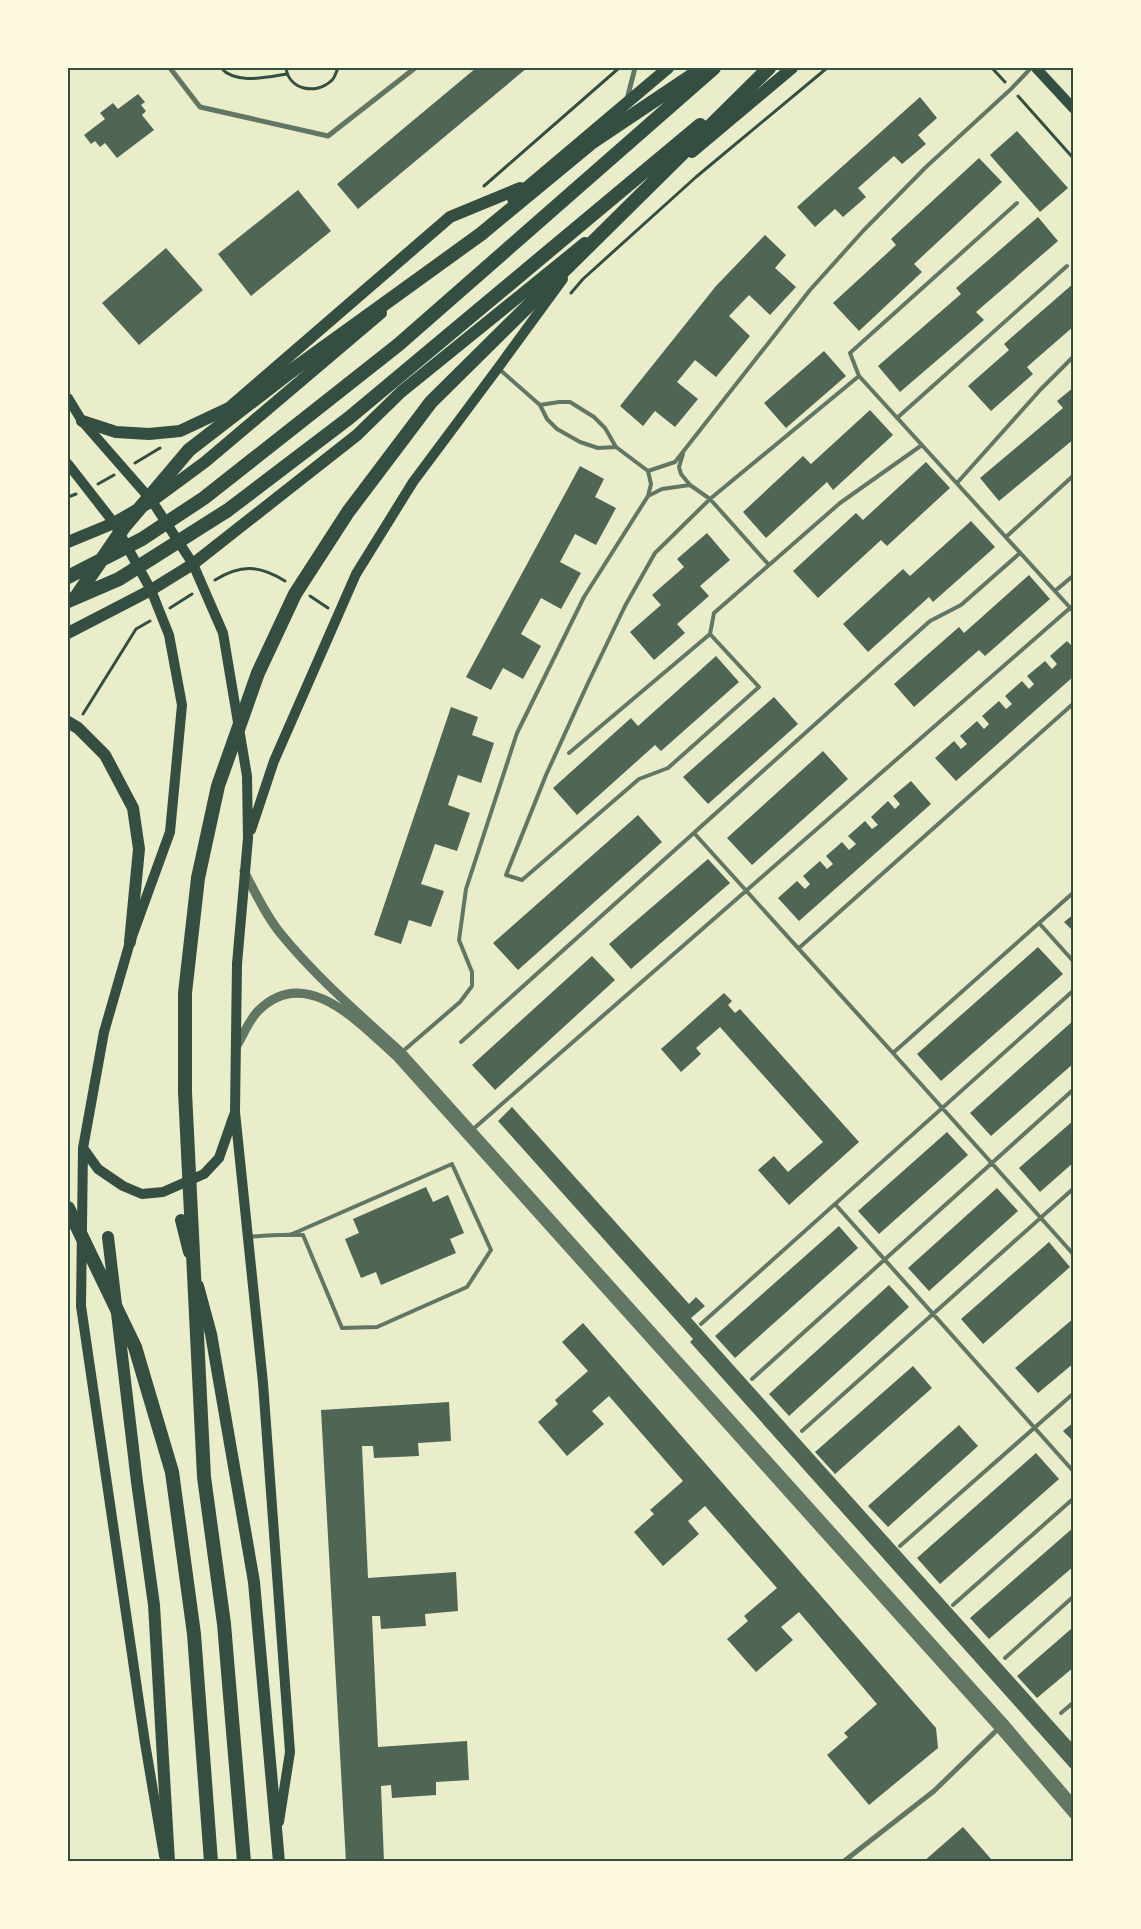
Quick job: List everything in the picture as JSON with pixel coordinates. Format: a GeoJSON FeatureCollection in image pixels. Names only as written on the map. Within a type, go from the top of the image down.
{"type":"FeatureCollection","features":[{"type":"Feature","properties":{"kind":"highway"},"geometry":{"type":"LineString","coordinates":[[68,610],[124,527],[189,450],[290,372],[481,234],[591,143],[703,68]]}},
{"type":"Feature","properties":{"kind":"highway"},"geometry":{"type":"LineString","coordinates":[[68,576],[142,539],[204,498],[398,345],[714,68]]}},
{"type":"Feature","properties":{"kind":"highway"},"geometry":{"type":"LineString","coordinates":[[68,601],[119,578],[228,510],[350,418],[769,68]]}},
{"type":"Feature","properties":{"kind":"highway"},"geometry":{"type":"LineString","coordinates":[[244,1862],[236,1786],[224,1624],[204,1477],[185,1092],[185,993],[198,878],[218,786],[258,673],[296,594],[348,512],[431,402],[769,68]]}},
{"type":"Feature","properties":{"kind":"highway"},"geometry":{"type":"LineString","coordinates":[[68,1208],[135,1347],[172,1472],[194,1634],[211,1862]]}},
{"type":"Feature","properties":{"kind":"main road"},"geometry":{"type":"LineString","coordinates":[[68,542],[114,523],[152,501],[205,462],[300,384],[530,184],[668,68]]}},
{"type":"Feature","properties":{"kind":"main road"},"geometry":{"type":"LineString","coordinates":[[68,633],[151,590],[193,564],[357,435],[401,392],[594,235],[792,68]]}},
{"type":"Feature","properties":{"kind":"main road"},"geometry":{"type":"LineString","coordinates":[[1036,68],[1074,109]]}},
{"type":"Feature","properties":{"kind":"main road"},"geometry":{"type":"LineString","coordinates":[[82,421],[116,432],[149,434],[180,431],[230,408],[450,217],[530,184]]}},
{"type":"Feature","properties":{"kind":"main road"},"geometry":{"type":"LineString","coordinates":[[248,838],[274,761],[356,574],[413,482],[594,235]]}},
{"type":"Feature","properties":{"kind":"main road"},"geometry":{"type":"LineString","coordinates":[[68,398],[82,421],[152,501],[193,564],[223,633],[247,776],[248,838],[237,964],[235,1112],[263,1384],[290,1752],[276,1835]]}},
{"type":"Feature","properties":{"kind":"main road"},"geometry":{"type":"LineString","coordinates":[[68,464],[114,523],[151,590],[169,635],[182,705],[170,832],[130,942],[104,1032],[82,1148],[80,1306],[143,1734],[165,1862]]}},
{"type":"Feature","properties":{"kind":"main road"},"geometry":{"type":"LineString","coordinates":[[71,724],[105,755],[133,808],[139,849],[130,942]]}},
{"type":"Feature","properties":{"kind":"main road"},"geometry":{"type":"LineString","coordinates":[[82,1148],[98,1169],[123,1186],[142,1194],[163,1192],[204,1174],[219,1158],[235,1112]]}},
{"type":"Feature","properties":{"kind":"main road"},"geometry":{"type":"LineString","coordinates":[[181,1220],[211,1334],[254,1582],[279,1862]]}},
{"type":"Feature","properties":{"kind":"main road"},"geometry":{"type":"LineString","coordinates":[[108,1237],[137,1482],[154,1605],[170,1862]]}},
{"type":"Feature","properties":{"kind":"street"},"geometry":{"type":"LineString","coordinates":[[170,68],[200,108],[328,136],[415,68]]}},
{"type":"Feature","properties":{"kind":"street"},"geometry":{"type":"LineString","coordinates":[[626,102],[635,68]]}},
{"type":"Feature","properties":{"kind":"street"},"geometry":{"type":"LineString","coordinates":[[244,871],[280,933],[357,1016],[399,1055],[1074,1805]]}},
{"type":"Feature","properties":{"kind":"street"},"geometry":{"type":"LineString","coordinates":[[236,1048],[257,1012],[275,997],[302,992],[332,1002],[357,1016]]}},
{"type":"Feature","properties":{"kind":"street"},"geometry":{"type":"LineString","coordinates":[[1002,1726],[1074,1815]]}},
{"type":"Feature","properties":{"kind":"street"},"geometry":{"type":"LineString","coordinates":[[843,1862],[934,1791],[1002,1726]]}},
{"type":"Feature","properties":{"kind":"lane"},"geometry":{"type":"LineString","coordinates":[[648,471],[675,462],[810,290],[856,239],[926,168],[1031,68]]}},
{"type":"Feature","properties":{"kind":"lane"},"geometry":{"type":"LineString","coordinates":[[469,1133],[1072,610],[859,376],[850,353],[1017,203]]}},
{"type":"Feature","properties":{"kind":"lane"},"geometry":{"type":"LineString","coordinates":[[897,418],[1067,266]]}},
{"type":"Feature","properties":{"kind":"lane"},"geometry":{"type":"LineString","coordinates":[[956,483],[1041,389],[1074,356]]}},
{"type":"Feature","properties":{"kind":"lane"},"geometry":{"type":"LineString","coordinates":[[498,368],[540,405],[547,419],[557,429],[580,442],[598,448],[616,447]]}},
{"type":"Feature","properties":{"kind":"lane"},"geometry":{"type":"LineString","coordinates":[[710,634],[759,687],[668,768],[639,779],[522,880],[506,876],[546,775],[625,606],[655,553],[710,499],[859,376]]}},
{"type":"Feature","properties":{"kind":"lane"},"geometry":{"type":"LineString","coordinates":[[399,1055],[460,1002],[472,986],[472,972],[459,940],[466,889],[517,733],[584,597],[648,496],[651,484],[648,471],[616,447],[605,428],[594,417],[570,402],[540,405]]}},
{"type":"Feature","properties":{"kind":"lane"},"geometry":{"type":"LineString","coordinates":[[570,753],[710,634],[714,614],[769,565],[840,503],[922,445]]}},
{"type":"Feature","properties":{"kind":"lane"},"geometry":{"type":"LineString","coordinates":[[683,453],[679,467],[681,474],[690,485],[710,499],[769,565]]}},
{"type":"Feature","properties":{"kind":"lane"},"geometry":{"type":"LineString","coordinates":[[1006,537],[1074,475]]}},
{"type":"Feature","properties":{"kind":"lane"},"geometry":{"type":"LineString","coordinates":[[648,496],[662,489],[690,485]]}},
{"type":"Feature","properties":{"kind":"lane"},"geometry":{"type":"LineString","coordinates":[[462,1042],[930,621],[961,605],[1020,553]]}},
{"type":"Feature","properties":{"kind":"lane"},"geometry":{"type":"LineString","coordinates":[[1055,591],[1074,574]]}},
{"type":"Feature","properties":{"kind":"lane"},"geometry":{"type":"LineString","coordinates":[[799,948],[1074,703]]}},
{"type":"Feature","properties":{"kind":"lane"},"geometry":{"type":"LineString","coordinates":[[694,833],[1074,1255]]}},
{"type":"Feature","properties":{"kind":"lane"},"geometry":{"type":"LineString","coordinates":[[893,1053],[1074,892]]}},
{"type":"Feature","properties":{"kind":"lane"},"geometry":{"type":"LineString","coordinates":[[1039,923],[1074,962]]}},
{"type":"Feature","properties":{"kind":"lane"},"geometry":{"type":"LineString","coordinates":[[700,1324],[1074,990]]}},
{"type":"Feature","properties":{"kind":"lane"},"geometry":{"type":"LineString","coordinates":[[752,1379],[1074,1089]]}},
{"type":"Feature","properties":{"kind":"lane"},"geometry":{"type":"LineString","coordinates":[[249,1237],[275,1234],[290,1235],[303,1235],[342,1328],[377,1327],[467,1287],[491,1250],[452,1164],[290,1235]]}},
{"type":"Feature","properties":{"kind":"lane"},"geometry":{"type":"LineString","coordinates":[[802,1432],[1074,1188]]}},
{"type":"Feature","properties":{"kind":"lane"},"geometry":{"type":"LineString","coordinates":[[835,1204],[1074,1472]]}},
{"type":"Feature","properties":{"kind":"lane"},"geometry":{"type":"LineString","coordinates":[[900,1546],[1074,1393]]}},
{"type":"Feature","properties":{"kind":"lane"},"geometry":{"type":"LineString","coordinates":[[953,1605],[1074,1498]]}},
{"type":"Feature","properties":{"kind":"lane"},"geometry":{"type":"LineString","coordinates":[[1005,1658],[1074,1596]]}},
{"type":"Feature","properties":{"kind":"lane"},"geometry":{"type":"LineString","coordinates":[[1061,1713],[1074,1702]]}},
{"type":"Feature","properties":{"kind":"path"},"geometry":{"type":"LineString","coordinates":[[220,68],[225,73],[245,79],[287,74]]}},
{"type":"Feature","properties":{"kind":"path"},"geometry":{"type":"LineString","coordinates":[[286,68],[287,74],[295,85],[308,90],[322,88],[328,84],[333,80],[338,68]]}},
{"type":"Feature","properties":{"kind":"path"},"geometry":{"type":"LineString","coordinates":[[479,191],[619,68]]}},
{"type":"Feature","properties":{"kind":"path"},"geometry":{"type":"LineString","coordinates":[[565,301],[583,279],[696,177],[827,68]]}},
{"type":"Feature","properties":{"kind":"path"},"geometry":{"type":"LineString","coordinates":[[992,68],[1074,159]]}},
{"type":"Feature","properties":{"kind":"path"},"geometry":{"type":"LineString","coordinates":[[68,498],[123,470],[164,446]]}},
{"type":"Feature","properties":{"kind":"path"},"geometry":{"type":"LineString","coordinates":[[71,724],[136,629],[221,576],[244,568],[261,569],[288,583]]}},
{"type":"Feature","properties":{"kind":"path"},"geometry":{"type":"LineString","coordinates":[[305,594],[338,614]]}},
{"type":"Feature","properties":{"kind":"building"},"geometry":{"type":"Polygon","coordinates":[[[476,68],[527,68],[358,209],[337,184],[476,68]]]}},
{"type":"Feature","properties":{"kind":"building"},"geometry":{"type":"Polygon","coordinates":[[[138,94],[145,102],[141,105],[146,111],[142,115],[154,130],[117,158],[105,143],[100,147],[95,141],[91,144],[84,135],[105,119],[100,113],[113,103],[118,109],[138,94]]]}},
{"type":"Feature","properties":{"kind":"building"},"geometry":{"type":"Polygon","coordinates":[[[920,97],[937,118],[918,135],[926,144],[902,164],[894,156],[858,188],[866,197],[843,217],[835,209],[815,227],[797,207],[920,97]]]}},
{"type":"Feature","properties":{"kind":"building"},"geometry":{"type":"Polygon","coordinates":[[[1017,131],[1068,188],[1040,212],[990,155],[1017,131]]]}},
{"type":"Feature","properties":{"kind":"building"},"geometry":{"type":"Polygon","coordinates":[[[979,158],[1002,182],[914,264],[922,272],[859,331],[833,303],[896,245],[891,239],[979,158]]]}},
{"type":"Feature","properties":{"kind":"building"},"geometry":{"type":"Polygon","coordinates":[[[298,190],[331,231],[251,296],[218,254],[298,190]]]}},
{"type":"Feature","properties":{"kind":"building"},"geometry":{"type":"Polygon","coordinates":[[[1038,217],[1058,241],[976,312],[984,320],[900,392],[878,366],[961,294],[956,288],[1038,217]]]}},
{"type":"Feature","properties":{"kind":"building"},"geometry":{"type":"Polygon","coordinates":[[[765,235],[786,255],[775,268],[796,287],[770,315],[749,295],[729,316],[750,336],[716,377],[695,360],[677,382],[698,399],[675,427],[655,411],[643,426],[620,406],[716,286],[765,235]]]}},
{"type":"Feature","properties":{"kind":"building"},"geometry":{"type":"Polygon","coordinates":[[[166,248],[203,290],[139,345],[102,303],[166,248]]]}},
{"type":"Feature","properties":{"kind":"building"},"geometry":{"type":"Polygon","coordinates":[[[1074,283],[1074,326],[1027,367],[1033,374],[991,411],[968,386],[1009,350],[1004,344],[1074,283]]]}},
{"type":"Feature","properties":{"kind":"building"},"geometry":{"type":"Polygon","coordinates":[[[824,351],[846,376],[786,428],[764,403],[824,351]]]}},
{"type":"Feature","properties":{"kind":"building"},"geometry":{"type":"Polygon","coordinates":[[[1074,387],[1074,439],[999,501],[980,478],[1063,408],[1057,401],[1074,387]]]}},
{"type":"Feature","properties":{"kind":"building"},"geometry":{"type":"Polygon","coordinates":[[[870,410],[893,435],[833,490],[827,482],[766,538],[743,512],[803,456],[811,464],[870,410]]]}},
{"type":"Feature","properties":{"kind":"building"},"geometry":{"type":"Polygon","coordinates":[[[926,462],[950,488],[887,546],[881,540],[818,598],[793,571],[856,513],[863,520],[926,462]]]}},
{"type":"Feature","properties":{"kind":"building"},"geometry":{"type":"Polygon","coordinates":[[[580,466],[604,479],[595,497],[616,508],[596,545],[575,534],[560,562],[581,573],[561,609],[541,598],[521,634],[541,646],[523,679],[503,668],[491,690],[466,677],[580,466]]]}},
{"type":"Feature","properties":{"kind":"building"},"geometry":{"type":"Polygon","coordinates":[[[971,521],[995,547],[933,602],[929,597],[868,652],[843,624],[903,569],[910,576],[971,521]]]}},
{"type":"Feature","properties":{"kind":"building"},"geometry":{"type":"Polygon","coordinates":[[[707,533],[730,560],[700,586],[709,596],[677,624],[685,633],[654,660],[630,632],[661,605],[652,595],[684,567],[677,559],[707,533]]]}},
{"type":"Feature","properties":{"kind":"building"},"geometry":{"type":"Polygon","coordinates":[[[1029,575],[1050,599],[985,656],[979,650],[914,707],[894,684],[959,627],[964,633],[1029,575]]]}},
{"type":"Feature","properties":{"kind":"building"},"geometry":{"type":"Polygon","coordinates":[[[1067,641],[1074,648],[1074,676],[956,781],[935,758],[954,741],[961,749],[967,744],[960,736],[977,721],[984,729],[989,724],[982,716],[999,701],[1006,709],[1012,704],[1005,696],[1022,681],[1029,689],[1034,684],[1027,676],[1045,661],[1052,669],[1057,664],[1050,656],[1067,641]]]}},
{"type":"Feature","properties":{"kind":"building"},"geometry":{"type":"Polygon","coordinates":[[[716,656],[739,682],[661,751],[655,745],[577,815],[553,788],[631,718],[638,726],[716,656]]]}},
{"type":"Feature","properties":{"kind":"building"},"geometry":{"type":"Polygon","coordinates":[[[774,697],[798,724],[708,804],[683,777],[774,697]]]}},
{"type":"Feature","properties":{"kind":"building"},"geometry":{"type":"Polygon","coordinates":[[[451,707],[478,717],[472,735],[494,743],[481,783],[458,775],[448,805],[470,813],[457,851],[435,844],[421,884],[444,891],[431,927],[409,920],[401,944],[374,935],[451,707]]]}},
{"type":"Feature","properties":{"kind":"building"},"geometry":{"type":"Polygon","coordinates":[[[823,751],[848,779],[752,865],[727,838],[823,751]]]}},
{"type":"Feature","properties":{"kind":"building"},"geometry":{"type":"Polygon","coordinates":[[[911,781],[931,804],[799,921],[778,898],[797,881],[805,889],[810,884],[803,876],[820,861],[827,869],[833,864],[826,856],[842,842],[849,850],[856,844],[848,836],[865,821],[872,829],[878,825],[871,817],[888,801],[895,809],[900,804],[893,796],[911,781]]]}},
{"type":"Feature","properties":{"kind":"building"},"geometry":{"type":"Polygon","coordinates":[[[638,815],[662,842],[518,970],[493,943],[638,815]]]}},
{"type":"Feature","properties":{"kind":"building"},"geometry":{"type":"Polygon","coordinates":[[[708,859],[730,883],[631,969],[609,944],[708,859]]]}},
{"type":"Feature","properties":{"kind":"building"},"geometry":{"type":"Polygon","coordinates":[[[1074,914],[1074,932],[1064,922],[1074,914]]]}},
{"type":"Feature","properties":{"kind":"building"},"geometry":{"type":"Polygon","coordinates":[[[1038,947],[1063,974],[941,1081],[917,1054],[1038,947]]]}},
{"type":"Feature","properties":{"kind":"building"},"geometry":{"type":"Polygon","coordinates":[[[592,956],[615,980],[495,1090],[472,1065],[592,956]]]}},
{"type":"Feature","properties":{"kind":"building"},"geometry":{"type":"Polygon","coordinates":[[[724,993],[732,1001],[728,1005],[735,1013],[740,1009],[859,1142],[789,1205],[758,1170],[774,1156],[788,1172],[823,1142],[720,1027],[696,1048],[701,1054],[681,1072],[661,1049],[724,993]]]}},
{"type":"Feature","properties":{"kind":"building"},"geometry":{"type":"Polygon","coordinates":[[[1074,1020],[1074,1063],[991,1136],[970,1113],[1074,1020]]]}},
{"type":"Feature","properties":{"kind":"building"},"geometry":{"type":"Polygon","coordinates":[[[512,1107],[689,1304],[696,1297],[705,1306],[691,1318],[1074,1745],[1074,1772],[690,1342],[693,1339],[498,1121],[512,1107]]]}},
{"type":"Feature","properties":{"kind":"building"},"geometry":{"type":"Polygon","coordinates":[[[1074,1120],[1074,1162],[1040,1192],[1019,1168],[1074,1120]]]}},
{"type":"Feature","properties":{"kind":"building"},"geometry":{"type":"Polygon","coordinates":[[[947,1132],[968,1155],[879,1234],[858,1211],[947,1132]]]}},
{"type":"Feature","properties":{"kind":"building"},"geometry":{"type":"Polygon","coordinates":[[[426,1187],[433,1202],[448,1195],[464,1233],[450,1239],[456,1253],[381,1285],[376,1272],[361,1278],[345,1239],[359,1233],[353,1219],[426,1187]]]}},
{"type":"Feature","properties":{"kind":"building"},"geometry":{"type":"Polygon","coordinates":[[[997,1188],[1018,1211],[929,1291],[908,1268],[997,1188]]]}},
{"type":"Feature","properties":{"kind":"building"},"geometry":{"type":"Polygon","coordinates":[[[839,1226],[858,1248],[735,1358],[715,1336],[839,1226]]]}},
{"type":"Feature","properties":{"kind":"building"},"geometry":{"type":"Polygon","coordinates":[[[1049,1242],[1070,1267],[983,1344],[961,1319],[1049,1242]]]}},
{"type":"Feature","properties":{"kind":"building"},"geometry":{"type":"Polygon","coordinates":[[[889,1285],[909,1307],[789,1416],[769,1394],[889,1285]]]}},
{"type":"Feature","properties":{"kind":"building"},"geometry":{"type":"Polygon","coordinates":[[[1074,1318],[1074,1363],[1038,1393],[1015,1368],[1074,1318]]]}},
{"type":"Feature","properties":{"kind":"building"},"geometry":{"type":"Polygon","coordinates":[[[583,1323],[936,1728],[938,1748],[869,1805],[827,1755],[848,1737],[844,1733],[877,1704],[799,1612],[781,1627],[793,1640],[756,1672],[727,1639],[748,1621],[744,1616],[777,1588],[705,1506],[688,1521],[699,1534],[663,1566],[634,1532],[654,1514],[650,1510],[683,1481],[609,1396],[592,1411],[604,1424],[567,1456],[538,1422],[558,1404],[555,1400],[588,1371],[562,1342],[583,1323]]]}},
{"type":"Feature","properties":{"kind":"building"},"geometry":{"type":"Polygon","coordinates":[[[913,1366],[932,1388],[835,1474],[815,1452],[913,1366]]]}},
{"type":"Feature","properties":{"kind":"building"},"geometry":{"type":"Polygon","coordinates":[[[449,1402],[451,1441],[418,1443],[419,1456],[374,1458],[373,1446],[362,1446],[368,1578],[456,1572],[458,1611],[425,1614],[426,1626],[381,1629],[380,1616],[372,1616],[378,1747],[467,1741],[469,1780],[436,1782],[436,1795],[392,1798],[391,1785],[381,1786],[384,1862],[346,1862],[321,1410],[449,1402]]]}},
{"type":"Feature","properties":{"kind":"building"},"geometry":{"type":"Polygon","coordinates":[[[1074,1422],[1074,1442],[1063,1431],[1074,1422]]]}},
{"type":"Feature","properties":{"kind":"building"},"geometry":{"type":"Polygon","coordinates":[[[959,1425],[978,1446],[888,1527],[868,1506],[959,1425]]]}},
{"type":"Feature","properties":{"kind":"building"},"geometry":{"type":"Polygon","coordinates":[[[1036,1453],[1059,1479],[940,1584],[917,1558],[1036,1453]]]}},
{"type":"Feature","properties":{"kind":"building"},"geometry":{"type":"Polygon","coordinates":[[[1074,1527],[1074,1566],[989,1639],[970,1618],[1074,1527]]]}},
{"type":"Feature","properties":{"kind":"building"},"geometry":{"type":"Polygon","coordinates":[[[1071,1629],[1074,1632],[1074,1667],[1037,1698],[1017,1676],[1071,1629]]]}},
{"type":"Feature","properties":{"kind":"building"},"geometry":{"type":"Polygon","coordinates":[[[963,1827],[991,1859],[988,1862],[923,1862],[963,1827]]]}}]}
